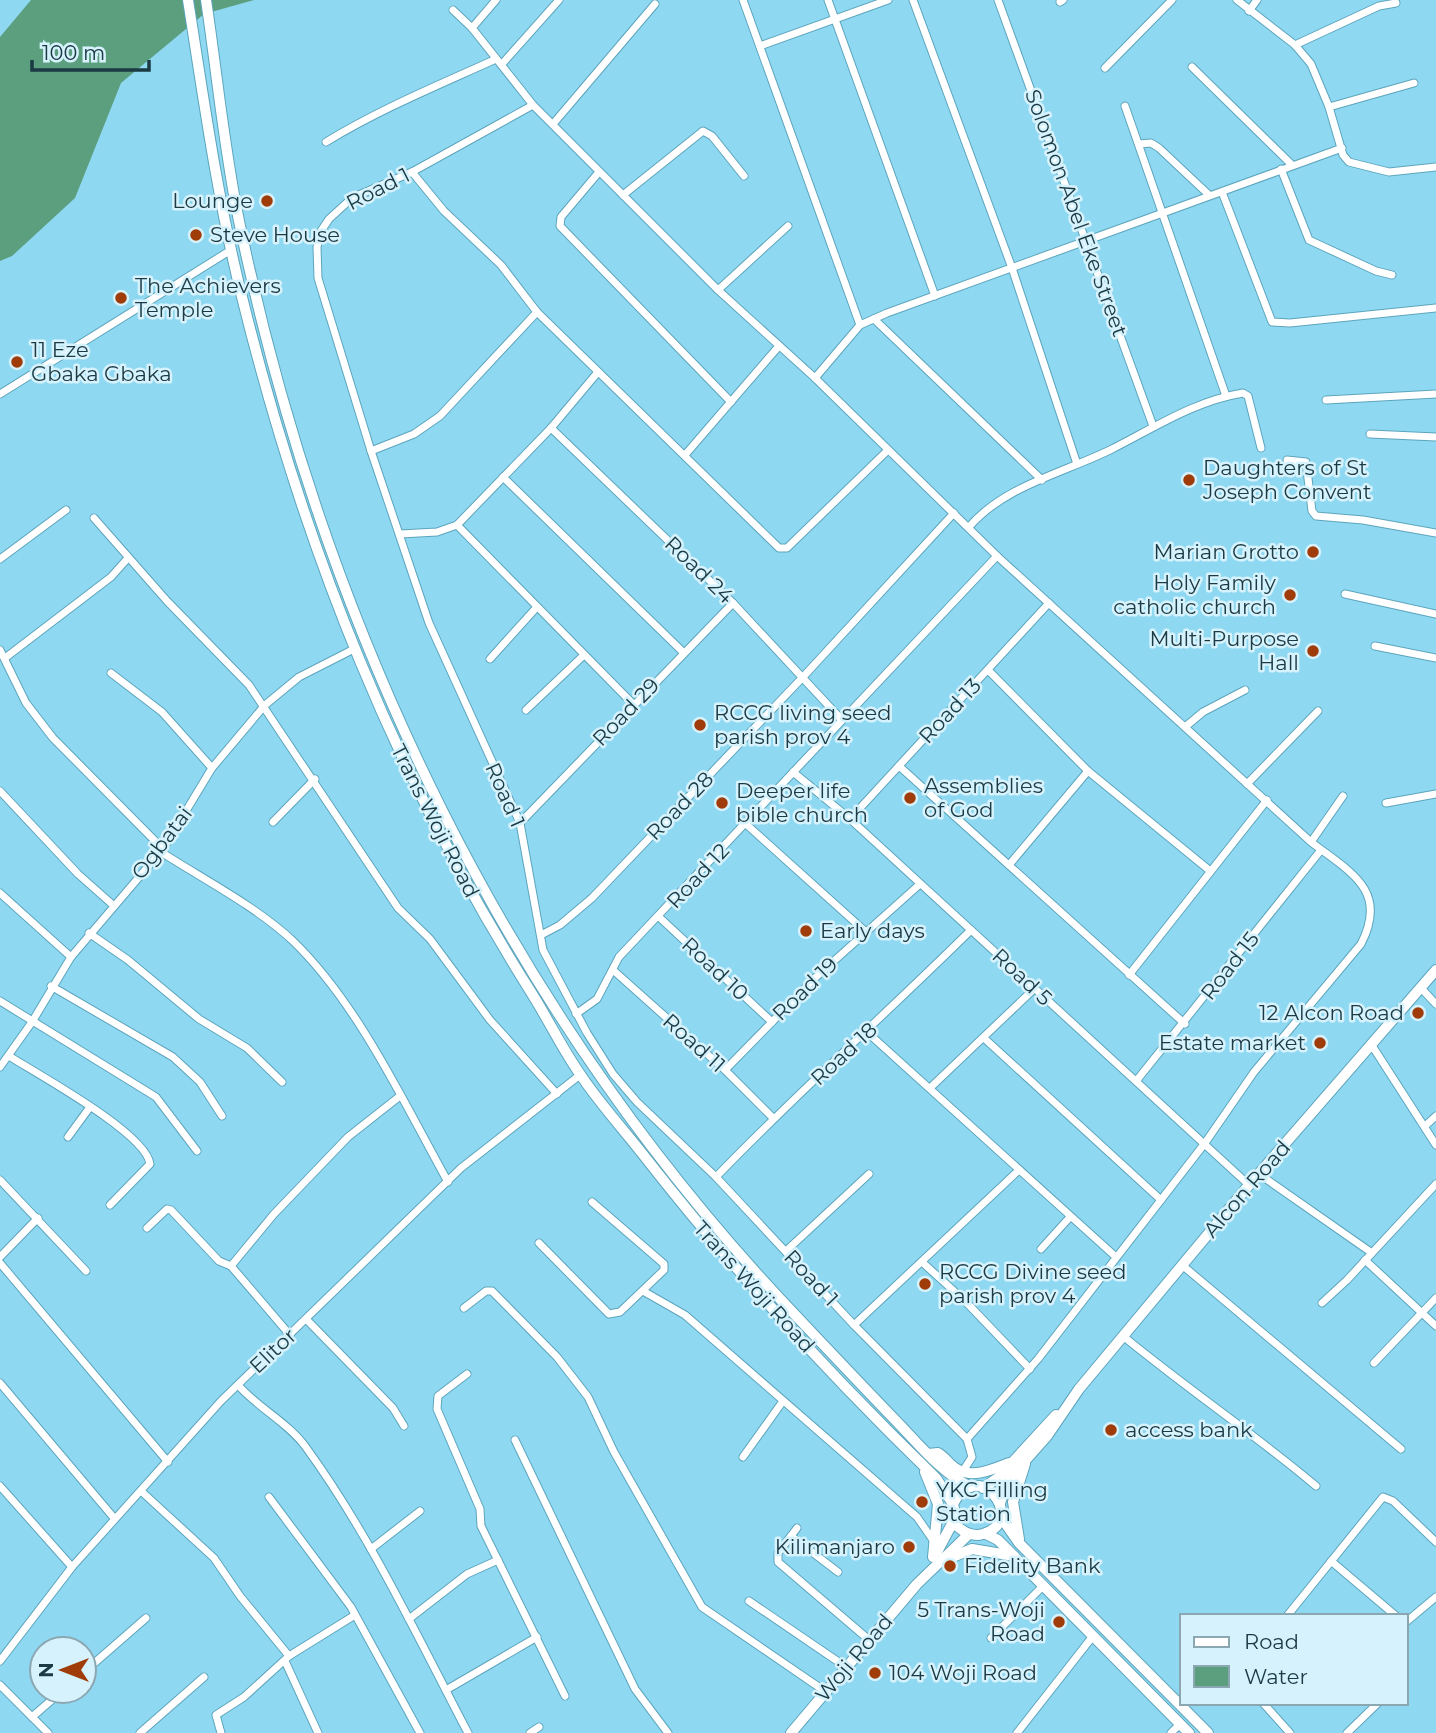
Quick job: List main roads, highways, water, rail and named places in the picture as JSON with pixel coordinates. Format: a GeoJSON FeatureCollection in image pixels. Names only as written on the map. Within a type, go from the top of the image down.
{"type":"FeatureCollection","features":[{"type":"Feature","properties":{"kind":"main road","name":"Trans Woji Road"},"geometry":{"type":"LineString","coordinates":[[188,0],[232,250],[272,410],[294,484],[316,553],[354,649],[454,865],[580,1075],[708,1238],[796,1336],[924,1458],[971,1487]]}},
{"type":"Feature","properties":{"kind":"main road","name":"Trans Woji Road"},"geometry":{"type":"LineString","coordinates":[[206,0],[238,216],[284,406],[306,481],[363,639],[425,779],[484,891],[557,1015],[621,1107],[713,1224],[924,1458],[948,1492],[953,1504]]}},
{"type":"Feature","properties":{"kind":"main road"},"geometry":{"type":"LineString","coordinates":[[272,410],[284,406]]}},
{"type":"Feature","properties":{"kind":"main road"},"geometry":{"type":"LineString","coordinates":[[294,484],[306,481]]}},
{"type":"Feature","properties":{"kind":"main road","name":"Alcon Road"},"geometry":{"type":"LineString","coordinates":[[1061,1411],[1249,1185],[1436,970]]}},
{"type":"Feature","properties":{"kind":"main road"},"geometry":{"type":"LineString","coordinates":[[1061,1411],[1047,1436],[1009,1480],[1000,1503],[1001,1517],[1021,1545],[1180,1705]]}},
{"type":"Feature","properties":{"kind":"main road"},"geometry":{"type":"LineString","coordinates":[[983,1488],[998,1478],[1046,1422],[1061,1411]]}},
{"type":"Feature","properties":{"kind":"main road"},"geometry":{"type":"LineString","coordinates":[[935,1561],[938,1504],[924,1458],[938,1453],[962,1471],[989,1471],[1011,1462]]}},
{"type":"Feature","properties":{"kind":"main road"},"geometry":{"type":"LineString","coordinates":[[1021,1545],[1013,1519],[1013,1502],[1014,1490],[1024,1473],[1025,1462]]}},
{"type":"Feature","properties":{"kind":"main road"},"geometry":{"type":"LineString","coordinates":[[935,1561],[954,1520],[953,1504],[963,1491],[971,1487],[983,1488],[994,1493],[1000,1503]]}},
{"type":"Feature","properties":{"kind":"main road"},"geometry":{"type":"LineString","coordinates":[[986,1534],[1001,1517]]}},
{"type":"Feature","properties":{"kind":"main road"},"geometry":{"type":"LineString","coordinates":[[954,1520],[969,1534],[986,1534],[998,1540],[1189,1733]]}},
{"type":"Feature","properties":{"kind":"main road","name":"Woji Road"},"geometry":{"type":"LineString","coordinates":[[791,1733],[935,1561],[969,1534]]}},
{"type":"Feature","properties":{"kind":"main road"},"geometry":{"type":"LineString","coordinates":[[935,1561],[972,1549],[1014,1556]]}},
{"type":"Feature","properties":{"kind":"main road"},"geometry":{"type":"LineString","coordinates":[[1180,1705],[1208,1733]]}},
{"type":"Feature","properties":{"kind":"water"},"geometry":{"type":"Polygon","coordinates":[[[31,0],[254,0],[204,14],[121,83],[75,198],[12,256],[0,261],[0,37],[31,0]]]}},
{"type":"Feature","properties":{"kind":"place","name":"Lounge"},"geometry":{"type":"Point","coordinates":[267,201]}},
{"type":"Feature","properties":{"kind":"place","name":"Steve House"},"geometry":{"type":"Point","coordinates":[196,235]}},
{"type":"Feature","properties":{"kind":"place","name":"The Achievers Temple"},"geometry":{"type":"Point","coordinates":[121,298]}},
{"type":"Feature","properties":{"kind":"place","name":"11 Eze Gbaka Gbaka"},"geometry":{"type":"Point","coordinates":[17,362]}},
{"type":"Feature","properties":{"kind":"place","name":"Daughters of St Joseph Convent"},"geometry":{"type":"Point","coordinates":[1189,480]}},
{"type":"Feature","properties":{"kind":"place","name":"Marian Grotto"},"geometry":{"type":"Point","coordinates":[1313,552]}},
{"type":"Feature","properties":{"kind":"place","name":"Holy Family catholic church"},"geometry":{"type":"Point","coordinates":[1290,595]}},
{"type":"Feature","properties":{"kind":"place","name":"Multi-Purpose Hall"},"geometry":{"type":"Point","coordinates":[1313,651]}},
{"type":"Feature","properties":{"kind":"place","name":"RCCG living seed parish prov 4"},"geometry":{"type":"Point","coordinates":[700,725]}},
{"type":"Feature","properties":{"kind":"place","name":"Assemblies of God"},"geometry":{"type":"Point","coordinates":[910,798]}},
{"type":"Feature","properties":{"kind":"place","name":"Deeper life bible church"},"geometry":{"type":"Point","coordinates":[722,803]}},
{"type":"Feature","properties":{"kind":"place","name":"Early days"},"geometry":{"type":"Point","coordinates":[806,931]}},
{"type":"Feature","properties":{"kind":"place","name":"12 Alcon Road"},"geometry":{"type":"Point","coordinates":[1418,1013]}},
{"type":"Feature","properties":{"kind":"place","name":"Estate market"},"geometry":{"type":"Point","coordinates":[1320,1043]}},
{"type":"Feature","properties":{"kind":"place","name":"RCCG Divine seed parish prov 4"},"geometry":{"type":"Point","coordinates":[925,1284]}},
{"type":"Feature","properties":{"kind":"place","name":"access bank"},"geometry":{"type":"Point","coordinates":[1111,1430]}},
{"type":"Feature","properties":{"kind":"place","name":"YKC Filling Station"},"geometry":{"type":"Point","coordinates":[922,1502]}},
{"type":"Feature","properties":{"kind":"place","name":"Kilimanjaro"},"geometry":{"type":"Point","coordinates":[909,1547]}},
{"type":"Feature","properties":{"kind":"place","name":"Fidelity Bank"},"geometry":{"type":"Point","coordinates":[950,1566]}},
{"type":"Feature","properties":{"kind":"place","name":"5 Trans-Woji Road"},"geometry":{"type":"Point","coordinates":[1059,1622]}},
{"type":"Feature","properties":{"kind":"place","name":"104 Woji Road"},"geometry":{"type":"Point","coordinates":[875,1673]}}]}
